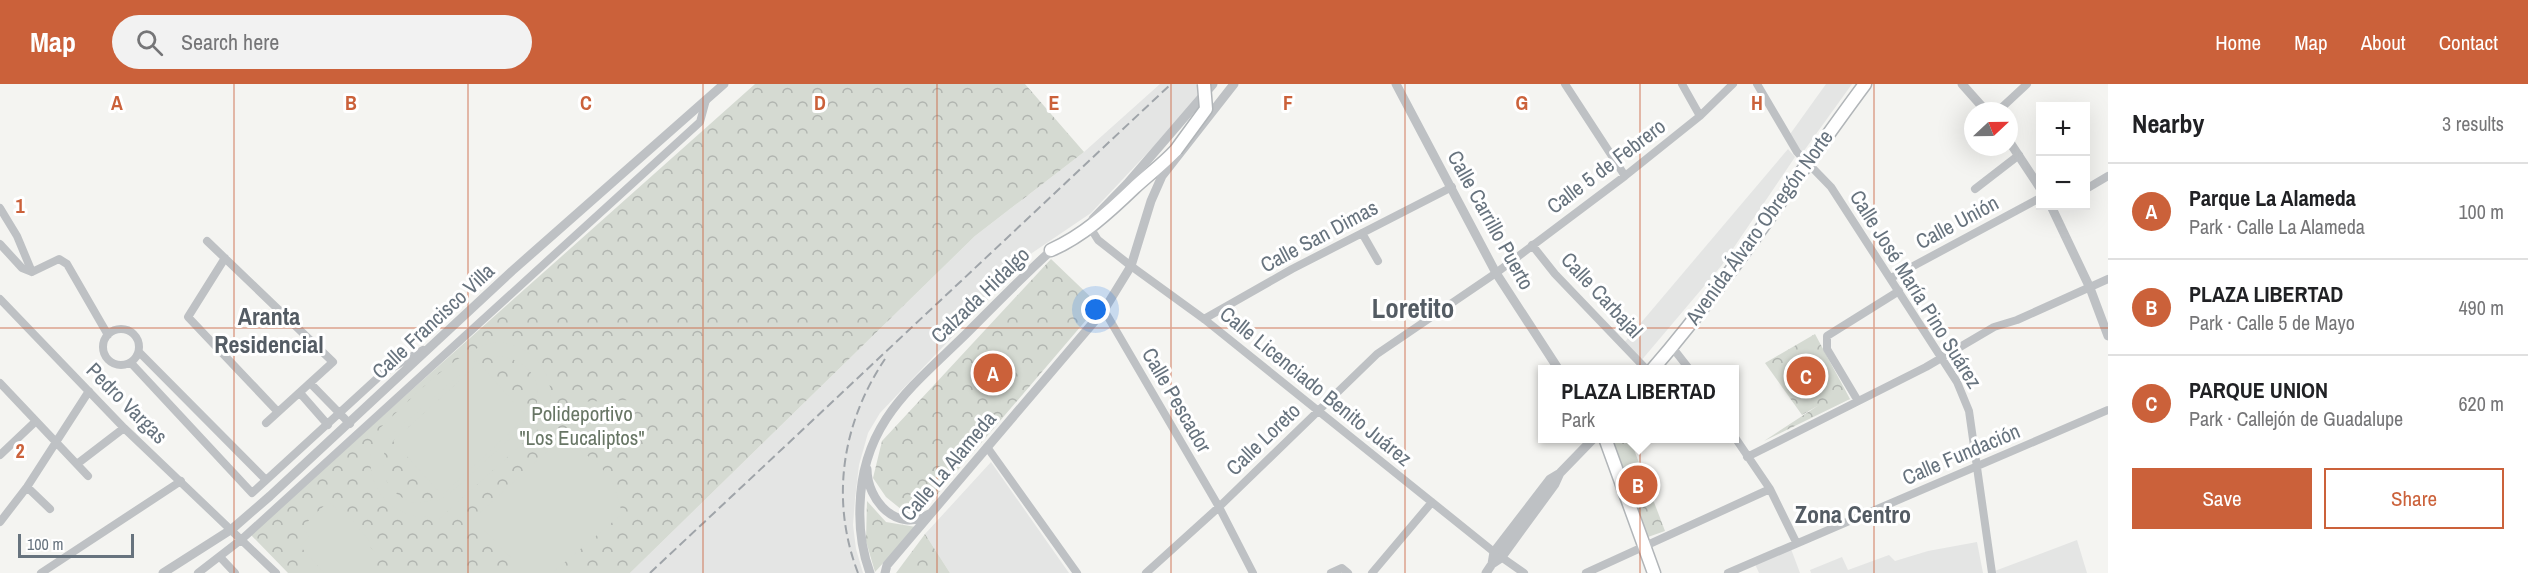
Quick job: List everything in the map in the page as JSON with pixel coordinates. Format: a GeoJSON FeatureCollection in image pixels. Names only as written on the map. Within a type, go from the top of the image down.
{"type":"FeatureCollection","features":[{"type":"Feature","properties":{"kind":"main road"},"geometry":{"type":"LineString","coordinates":[[1051,250],[1070,242],[1179,150],[1206,109],[1204,84]]}},
{"type":"Feature","properties":{"kind":"main road","name":"Avenida Álvaro Obregón Norte"},"geometry":{"type":"LineString","coordinates":[[1656,365],[1672,347],[1757,235],[1865,84]]}},
{"type":"Feature","properties":{"kind":"main road"},"geometry":{"type":"LineString","coordinates":[[1607,443],[1654,573]]}},
{"type":"Feature","properties":{"kind":"street","name":"Calzada Hidalgo"},"geometry":{"type":"LineString","coordinates":[[870,573],[861,543],[861,487],[866,458],[880,426],[901,398],[1051,250],[1092,219],[1127,184],[1213,84]]}},
{"type":"Feature","properties":{"kind":"street","name":"Calle La Alameda"},"geometry":{"type":"LineString","coordinates":[[885,573],[887,565],[1104,310],[1131,266],[1150,201],[1162,176],[1179,150],[1234,84]]}},
{"type":"Feature","properties":{"kind":"street","name":"Calle Carrillo Puerto"},"geometry":{"type":"LineString","coordinates":[[1396,84],[1496,273],[1556,365]]}},
{"type":"Feature","properties":{"kind":"street"},"geometry":{"type":"LineString","coordinates":[[1565,84],[1625,176]]}},
{"type":"Feature","properties":{"kind":"street"},"geometry":{"type":"LineString","coordinates":[[1682,84],[1700,116]]}},
{"type":"Feature","properties":{"kind":"street","name":"Calle 5 de Febrero"},"geometry":{"type":"LineString","coordinates":[[1496,273],[1625,176],[1700,116],[1733,84]]}},
{"type":"Feature","properties":{"kind":"street","name":"Calle José María Pino Suárez"},"geometry":{"type":"LineString","coordinates":[[1757,84],[1797,152],[1831,187],[1892,278],[1957,382],[1969,411],[1992,573]]}},
{"type":"Feature","properties":{"kind":"street"},"geometry":{"type":"LineString","coordinates":[[1962,84],[1978,102]]}},
{"type":"Feature","properties":{"kind":"street"},"geometry":{"type":"LineString","coordinates":[[2008,102],[2027,84]]}},
{"type":"Feature","properties":{"kind":"street","name":"Calle Francisco Villa"},"geometry":{"type":"LineString","coordinates":[[164,573],[232,529],[270,496],[512,271],[723,85]]}},
{"type":"Feature","properties":{"kind":"street"},"geometry":{"type":"LineString","coordinates":[[198,573],[242,539],[700,122],[707,99]]}},
{"type":"Feature","properties":{"kind":"street"},"geometry":{"type":"LineString","coordinates":[[1168,136],[1177,139],[1182,144],[1179,150]]}},
{"type":"Feature","properties":{"kind":"street"},"geometry":{"type":"LineString","coordinates":[[1975,189],[2019,154],[2036,182]]}},
{"type":"Feature","properties":{"kind":"street"},"geometry":{"type":"LineString","coordinates":[[2090,186],[2108,176]]}},
{"type":"Feature","properties":{"kind":"street","name":"Calle San Dimas"},"geometry":{"type":"LineString","coordinates":[[1204,320],[1292,269],[1452,187]]}},
{"type":"Feature","properties":{"kind":"street","name":"Calle Unión"},"geometry":{"type":"LineString","coordinates":[[1892,278],[2036,200]]}},
{"type":"Feature","properties":{"kind":"street"},"geometry":{"type":"LineString","coordinates":[[0,208],[17,236],[32,272]]}},
{"type":"Feature","properties":{"kind":"street"},"geometry":{"type":"LineString","coordinates":[[2055,210],[2090,288],[2108,336]]}},
{"type":"Feature","properties":{"kind":"street","name":"Calle Licenciado Benito Juárez"},"geometry":{"type":"LineString","coordinates":[[1094,223],[1093,232],[1098,240],[1204,320],[1498,555],[1524,573]]}},
{"type":"Feature","properties":{"kind":"street"},"geometry":{"type":"LineString","coordinates":[[1362,233],[1378,261]]}},
{"type":"Feature","properties":{"kind":"street"},"geometry":{"type":"LineString","coordinates":[[207,241],[333,362],[266,423]]}},
{"type":"Feature","properties":{"kind":"street"},"geometry":{"type":"LineString","coordinates":[[0,244],[22,268],[32,272],[59,260],[67,264],[108,334]]}},
{"type":"Feature","properties":{"kind":"street","name":"Calle Carbajal"},"geometry":{"type":"LineString","coordinates":[[1532,245],[1555,274],[1643,365]]}},
{"type":"Feature","properties":{"kind":"street"},"geometry":{"type":"LineString","coordinates":[[225,258],[188,317],[278,412]]}},
{"type":"Feature","properties":{"kind":"street","name":"Calle Loreto"},"geometry":{"type":"LineString","coordinates":[[1146,573],[1219,507],[1377,354],[1496,273]]}},
{"type":"Feature","properties":{"kind":"street"},"geometry":{"type":"LineString","coordinates":[[1747,456],[1858,401],[1994,327],[2017,320],[2108,279]]}},
{"type":"Feature","properties":{"kind":"street"},"geometry":{"type":"LineString","coordinates":[[1858,401],[1827,349],[1827,336],[1899,291]]}},
{"type":"Feature","properties":{"kind":"street","name":"Pedro Vargas"},"geometry":{"type":"LineString","coordinates":[[0,299],[124,428],[276,573]]}},
{"type":"Feature","properties":{"kind":"street","name":"Calle Pescador"},"geometry":{"type":"LineString","coordinates":[[1104,310],[1219,507],[1253,573]]}},
{"type":"Feature","properties":{"kind":"street"},"geometry":{"type":"LineString","coordinates":[[139,352],[130,363],[117,365],[106,357],[104,343],[108,334],[116,330],[130,331],[137,338],[139,352],[266,480]]}},
{"type":"Feature","properties":{"kind":"street"},"geometry":{"type":"LineString","coordinates":[[130,363],[252,493],[383,374],[435,344]]}},
{"type":"Feature","properties":{"kind":"street"},"geometry":{"type":"LineString","coordinates":[[1672,347],[1687,365]]}},
{"type":"Feature","properties":{"kind":"street"},"geometry":{"type":"LineString","coordinates":[[0,384],[88,476]]}},
{"type":"Feature","properties":{"kind":"street"},"geometry":{"type":"LineString","coordinates":[[311,384],[350,424]]}},
{"type":"Feature","properties":{"kind":"street"},"geometry":{"type":"LineString","coordinates":[[0,522],[27,487],[89,391]]}},
{"type":"Feature","properties":{"kind":"street"},"geometry":{"type":"LineString","coordinates":[[300,393],[327,425]]}},
{"type":"Feature","properties":{"kind":"street","name":"Calle Fundación"},"geometry":{"type":"LineString","coordinates":[[1728,573],[2108,410]]}},
{"type":"Feature","properties":{"kind":"street"},"geometry":{"type":"LineString","coordinates":[[0,455],[36,421]]}},
{"type":"Feature","properties":{"kind":"street"},"geometry":{"type":"LineString","coordinates":[[77,464],[124,428]]}},
{"type":"Feature","properties":{"kind":"street"},"geometry":{"type":"LineString","coordinates":[[1486,573],[1555,484],[1560,473],[1589,443]]}},
{"type":"Feature","properties":{"kind":"street"},"geometry":{"type":"LineString","coordinates":[[1739,443],[1770,489],[1796,542]]}},
{"type":"Feature","properties":{"kind":"street"},"geometry":{"type":"LineString","coordinates":[[987,447],[1077,573]]}},
{"type":"Feature","properties":{"kind":"street"},"geometry":{"type":"LineString","coordinates":[[866,458],[867,478],[871,490],[885,510],[897,519],[910,521],[932,513]]}},
{"type":"Feature","properties":{"kind":"street"},"geometry":{"type":"LineString","coordinates":[[41,573],[181,482]]}},
{"type":"Feature","properties":{"kind":"street"},"geometry":{"type":"LineString","coordinates":[[259,486],[270,496]]}},
{"type":"Feature","properties":{"kind":"street"},"geometry":{"type":"LineString","coordinates":[[27,487],[50,509]]}},
{"type":"Feature","properties":{"kind":"street"},"geometry":{"type":"LineString","coordinates":[[1586,573],[1770,489]]}},
{"type":"Feature","properties":{"kind":"street"},"geometry":{"type":"LineString","coordinates":[[1372,573],[1432,502]]}},
{"type":"Feature","properties":{"kind":"street"},"geometry":{"type":"LineString","coordinates":[[220,557],[235,573]]}},
{"type":"Feature","properties":{"kind":"street"},"geometry":{"type":"LineString","coordinates":[[1750,564],[1755,573]]}},
{"type":"Feature","properties":{"kind":"street"},"geometry":{"type":"LineString","coordinates":[[1330,573],[1342,568],[1348,573]]}},
{"type":"Feature","properties":{"kind":"shaded area"},"geometry":{"type":"Polygon","coordinates":[[[1160,84],[1207,84],[1153,147],[1091,213],[1032,253],[880,413],[868,433],[859,465],[855,499],[853,525],[856,549],[863,573],[630,573],[975,236],[1084,152],[1160,84]]]}},
{"type":"Feature","properties":{"kind":"shaded area"},"geometry":{"type":"Polygon","coordinates":[[[1826,84],[1852,84],[1801,155],[1788,137],[1826,84]]]}},
{"type":"Feature","properties":{"kind":"shaded area"},"geometry":{"type":"Polygon","coordinates":[[[1788,149],[1795,157],[1722,265],[1640,362],[1623,344],[1788,149]]]}},
{"type":"Feature","properties":{"kind":"shaded area"},"geometry":{"type":"Polygon","coordinates":[[[991,462],[1069,573],[950,573],[925,534],[991,462]]]}},
{"type":"Feature","properties":{"kind":"shaded area"},"geometry":{"type":"Polygon","coordinates":[[[2077,540],[2087,573],[1992,573],[1992,572],[2077,540]]]}},
{"type":"Feature","properties":{"kind":"shaded area"},"geometry":{"type":"Polygon","coordinates":[[[1977,542],[1983,573],[1811,573],[1810,570],[1842,557],[1848,570],[1889,555],[1895,561],[1928,551],[1977,542]]]}},
{"type":"Feature","properties":{"kind":"shaded area"},"geometry":{"type":"Polygon","coordinates":[[[1791,549],[1800,573],[1759,573],[1755,564],[1791,549]]]}},
{"type":"Feature","properties":{"kind":"green space","name":"Polideportivo \"Los Eucaliptos\""},"geometry":{"type":"Polygon","coordinates":[[[755,84],[1025,84],[1084,152],[975,236],[630,573],[288,573],[250,534],[755,84]]]}},
{"type":"Feature","properties":{"kind":"green space"},"geometry":{"type":"Polygon","coordinates":[[[1051,259],[1099,305],[935,497],[907,514],[886,497],[873,478],[882,441],[1051,259]]]}},
{"type":"Feature","properties":{"kind":"green space"},"geometry":{"type":"Polygon","coordinates":[[[1815,334],[1850,399],[1764,441],[1819,405],[1802,415],[1765,363],[1815,334]]]}},
{"type":"Feature","properties":{"kind":"green space"},"geometry":{"type":"Polygon","coordinates":[[[497,342],[516,346],[538,361],[547,377],[556,413],[435,523],[428,516],[405,513],[387,501],[374,483],[371,461],[375,438],[381,427],[436,376],[451,364],[482,346],[497,342]],[[490,356],[474,362],[390,436],[382,460],[386,480],[399,496],[413,503],[446,497],[528,422],[538,397],[537,385],[526,367],[504,357],[490,356]]]}},
{"type":"Feature","properties":{"kind":"green space"},"geometry":{"type":"Polygon","coordinates":[[[479,363],[527,417],[442,495],[393,441],[479,363]]]}},
{"type":"Feature","properties":{"kind":"green space"},"geometry":{"type":"Polygon","coordinates":[[[633,400],[635,438],[576,440],[573,402],[633,400]]]}},
{"type":"Feature","properties":{"kind":"green space"},"geometry":{"type":"Polygon","coordinates":[[[563,437],[602,468],[613,486],[622,514],[552,573],[526,573],[473,519],[563,437]]]}},
{"type":"Feature","properties":{"kind":"green space"},"geometry":{"type":"Polygon","coordinates":[[[1613,443],[1632,443],[1665,531],[1648,537],[1613,443]]]}},
{"type":"Feature","properties":{"kind":"green space"},"geometry":{"type":"Polygon","coordinates":[[[329,501],[337,510],[342,508],[371,543],[369,546],[375,552],[354,573],[324,573],[300,546],[309,537],[302,527],[329,501]]]}},
{"type":"Feature","properties":{"kind":"green space"},"geometry":{"type":"Polygon","coordinates":[[[867,501],[886,522],[916,527],[875,572],[866,541],[867,501]]]}},
{"type":"Feature","properties":{"kind":"green space"},"geometry":{"type":"Polygon","coordinates":[[[925,534],[950,573],[896,573],[925,534]]]}},
{"type":"Feature","properties":{"kind":"railway"},"geometry":{"type":"LineString","coordinates":[[650,573],[1171,84]]}},
{"type":"Feature","properties":{"kind":"railway"},"geometry":{"type":"LineString","coordinates":[[858,573],[849,545],[844,518],[845,463],[850,436],[859,409],[885,359]]}},
{"type":"Feature","properties":{"kind":"place","name":"Parque La Alameda"},"geometry":{"type":"Point","coordinates":[993,373]}},
{"type":"Feature","properties":{"kind":"place","name":"PARQUE UNION"},"geometry":{"type":"Point","coordinates":[1806,376]}},
{"type":"Feature","properties":{"kind":"place","name":"PLAZA LIBERTAD"},"geometry":{"type":"Point","coordinates":[1638,485]}},
{"type":"Feature","properties":{"kind":"district","name":"Loretito"},"geometry":{"type":"Point","coordinates":[1413,308]}},
{"type":"Feature","properties":{"kind":"district","name":"Aranta Residencial"},"geometry":{"type":"Point","coordinates":[269,330]}},
{"type":"Feature","properties":{"kind":"district","name":"Zona Centro"},"geometry":{"type":"Point","coordinates":[1853,514]}}]}
